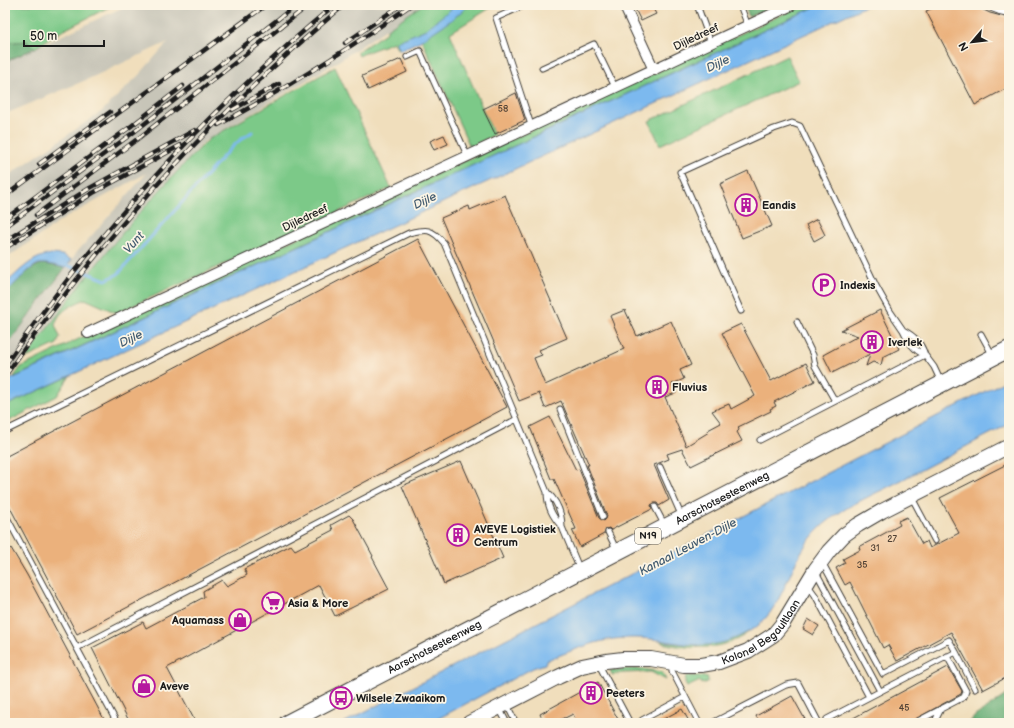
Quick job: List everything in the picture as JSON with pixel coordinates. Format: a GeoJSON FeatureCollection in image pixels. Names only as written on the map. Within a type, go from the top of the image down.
{"type":"FeatureCollection","features":[{"type":"Feature","properties":{"kind":"main road","name":"Aarschotsesteenweg"},"geometry":{"type":"LineString","coordinates":[[287,723],[1009,349]]}},
{"type":"Feature","properties":{"kind":"street"},"geometry":{"type":"LineString","coordinates":[[624,5],[654,70]]}},
{"type":"Feature","properties":{"kind":"street","name":"Dijledreef"},"geometry":{"type":"LineString","coordinates":[[88,333],[792,5]]}},
{"type":"Feature","properties":{"kind":"street"},"geometry":{"type":"LineString","coordinates":[[990,5],[1009,11]]}},
{"type":"Feature","properties":{"kind":"street","name":"Kolonel Begaultlaan"},"geometry":{"type":"LineString","coordinates":[[469,723],[582,666],[630,659],[651,659],[684,665],[713,663],[734,658],[748,652],[773,634],[783,624],[818,565],[844,535],[858,525],[911,496],[1009,446]]}},
{"type":"Feature","properties":{"kind":"lane"},"geometry":{"type":"LineString","coordinates":[[524,5],[496,18],[531,126]]}},
{"type":"Feature","properties":{"kind":"lane"},"geometry":{"type":"LineString","coordinates":[[698,5],[711,43]]}},
{"type":"Feature","properties":{"kind":"lane"},"geometry":{"type":"LineString","coordinates":[[740,5],[748,26]]}},
{"type":"Feature","properties":{"kind":"lane"},"geometry":{"type":"LineString","coordinates":[[542,68],[594,44],[615,87]]}},
{"type":"Feature","properties":{"kind":"lane"},"geometry":{"type":"LineString","coordinates":[[407,57],[420,51],[468,155]]}},
{"type":"Feature","properties":{"kind":"lane"},"geometry":{"type":"LineString","coordinates":[[741,311],[680,172],[774,129],[792,123],[800,126],[876,286],[890,311],[903,330],[914,336],[922,346],[925,355],[934,367],[942,384]]}},
{"type":"Feature","properties":{"kind":"lane"},"geometry":{"type":"LineString","coordinates":[[5,431],[409,232],[423,229],[436,233],[444,243],[547,492],[554,499],[562,516],[562,527],[580,571]]}},
{"type":"Feature","properties":{"kind":"lane"},"geometry":{"type":"LineString","coordinates":[[797,322],[813,355],[816,366],[835,401]]}},
{"type":"Feature","properties":{"kind":"lane"},"geometry":{"type":"LineString","coordinates":[[981,334],[993,357]]}},
{"type":"Feature","properties":{"kind":"lane"},"geometry":{"type":"LineString","coordinates":[[760,440],[925,355]]}},
{"type":"Feature","properties":{"kind":"lane"},"geometry":{"type":"LineString","coordinates":[[560,409],[603,517]]}},
{"type":"Feature","properties":{"kind":"lane"},"geometry":{"type":"LineString","coordinates":[[77,648],[517,419]]}},
{"type":"Feature","properties":{"kind":"lane"},"geometry":{"type":"LineString","coordinates":[[660,466],[682,518]]}},
{"type":"Feature","properties":{"kind":"lane"},"geometry":{"type":"LineString","coordinates":[[911,496],[935,542]]}},
{"type":"Feature","properties":{"kind":"lane"},"geometry":{"type":"LineString","coordinates":[[655,507],[665,527]]}},
{"type":"Feature","properties":{"kind":"lane"},"geometry":{"type":"LineString","coordinates":[[5,514],[117,723]]}},
{"type":"Feature","properties":{"kind":"lane"},"geometry":{"type":"LineString","coordinates":[[608,532],[617,552]]}},
{"type":"Feature","properties":{"kind":"lane"},"geometry":{"type":"LineString","coordinates":[[818,565],[883,674],[949,640],[975,689]]}},
{"type":"Feature","properties":{"kind":"lane"},"geometry":{"type":"LineString","coordinates":[[818,565],[822,580],[880,691]]}},
{"type":"Feature","properties":{"kind":"lane"},"geometry":{"type":"LineString","coordinates":[[806,583],[815,595],[869,697]]}},
{"type":"Feature","properties":{"kind":"lane"},"geometry":{"type":"LineString","coordinates":[[829,723],[827,719],[956,652]]}},
{"type":"Feature","properties":{"kind":"lane"},"geometry":{"type":"LineString","coordinates":[[914,723],[964,697],[966,691],[947,656]]}},
{"type":"Feature","properties":{"kind":"lane"},"geometry":{"type":"LineString","coordinates":[[597,663],[630,723]]}},
{"type":"Feature","properties":{"kind":"lane"},"geometry":{"type":"LineString","coordinates":[[672,664],[672,671],[699,723]]}},
{"type":"Feature","properties":{"kind":"lane"},"geometry":{"type":"LineString","coordinates":[[712,723],[786,685],[798,683],[819,723]]}},
{"type":"Feature","properties":{"kind":"lane"},"geometry":{"type":"LineString","coordinates":[[643,723],[642,720],[685,697]]}},
{"type":"Feature","properties":{"kind":"lane"},"geometry":{"type":"LineString","coordinates":[[502,706],[507,723]]}},
{"type":"Feature","properties":{"kind":"lane"},"geometry":{"type":"LineString","coordinates":[[502,706],[516,723]]}},
{"type":"Feature","properties":{"kind":"lane"},"geometry":{"type":"LineString","coordinates":[[934,723],[941,709]]}},
{"type":"Feature","properties":{"kind":"shaded area"},"geometry":{"type":"Polygon","coordinates":[[[128,5],[422,5],[334,64],[205,141],[110,248],[53,320],[10,379],[5,382],[5,348],[78,251],[147,173],[65,218],[5,259],[5,178],[101,112],[140,74],[168,42],[86,80],[5,114],[5,62],[128,5]]]}},
{"type":"Feature","properties":{"kind":"green space"},"geometry":{"type":"Polygon","coordinates":[[[5,5],[113,5],[60,32],[35,48],[26,41],[5,43],[5,5]]]}},
{"type":"Feature","properties":{"kind":"green space"},"geometry":{"type":"Polygon","coordinates":[[[422,5],[495,5],[450,33],[494,135],[470,147],[420,36],[397,49],[394,42],[359,56],[357,52],[387,32],[387,29],[422,5]]]}},
{"type":"Feature","properties":{"kind":"green space"},"geometry":{"type":"Polygon","coordinates":[[[744,5],[777,5],[749,17],[744,5]]]}},
{"type":"Feature","properties":{"kind":"green space"},"geometry":{"type":"Polygon","coordinates":[[[803,5],[819,5],[13,378],[21,367],[87,335],[803,5]]]}},
{"type":"Feature","properties":{"kind":"green space"},"geometry":{"type":"Polygon","coordinates":[[[26,41],[35,48],[5,62],[5,43],[26,41]]]}},
{"type":"Feature","properties":{"kind":"green space"},"geometry":{"type":"Polygon","coordinates":[[[787,56],[799,81],[660,145],[649,121],[787,56]]]}},
{"type":"Feature","properties":{"kind":"green space"},"geometry":{"type":"Polygon","coordinates":[[[335,67],[391,188],[123,310],[119,314],[85,299],[66,309],[59,316],[55,325],[60,337],[57,344],[26,358],[68,301],[136,217],[209,139],[335,67]]]}},
{"type":"Feature","properties":{"kind":"green space"},"geometry":{"type":"Polygon","coordinates":[[[44,264],[65,268],[5,348],[5,294],[28,271],[44,264]]]}},
{"type":"Feature","properties":{"kind":"green space"},"geometry":{"type":"Polygon","coordinates":[[[70,376],[57,396],[5,423],[5,406],[70,376]]]}},
{"type":"Feature","properties":{"kind":"green space"},"geometry":{"type":"Polygon","coordinates":[[[750,631],[740,638],[730,642],[708,647],[684,647],[662,643],[661,641],[685,645],[706,645],[727,640],[750,631]]]}},
{"type":"Feature","properties":{"kind":"green space"},"geometry":{"type":"Polygon","coordinates":[[[643,669],[662,672],[666,680],[651,672],[612,675],[610,670],[643,669]]]}},
{"type":"Feature","properties":{"kind":"green space"},"geometry":{"type":"Polygon","coordinates":[[[686,676],[700,676],[708,678],[708,682],[702,684],[700,681],[687,687],[685,683],[686,676]]]}},
{"type":"Feature","properties":{"kind":"green space"},"geometry":{"type":"Polygon","coordinates":[[[1009,693],[1009,723],[969,723],[975,716],[1009,693]]]}},
{"type":"Feature","properties":{"kind":"water"},"geometry":{"type":"Polygon","coordinates":[[[456,5],[469,5],[453,19],[420,41],[400,50],[396,42],[426,29],[456,5]]]}},
{"type":"Feature","properties":{"kind":"water","name":"Dijle"},"geometry":{"type":"Polygon","coordinates":[[[819,5],[868,5],[5,406],[5,382],[819,5]]]}},
{"type":"Feature","properties":{"kind":"water"},"geometry":{"type":"Polygon","coordinates":[[[51,254],[62,255],[72,260],[65,268],[39,264],[31,269],[5,294],[5,284],[21,270],[37,258],[51,254]]]}},
{"type":"Feature","properties":{"kind":"water","name":"Kanaal Leuven-Dijle"},"geometry":{"type":"Polygon","coordinates":[[[1009,379],[1009,424],[842,511],[823,525],[807,543],[800,554],[777,603],[770,614],[759,625],[738,637],[725,642],[700,645],[637,638],[596,642],[558,656],[557,658],[554,657],[546,661],[545,664],[533,668],[430,723],[343,723],[1009,379]]]}},
{"type":"Feature","properties":{"kind":"building"},"geometry":{"type":"Polygon","coordinates":[[[633,5],[651,5],[656,14],[641,21],[633,5]]]}},
{"type":"Feature","properties":{"kind":"building"},"geometry":{"type":"Polygon","coordinates":[[[940,5],[973,5],[990,13],[1009,18],[1009,87],[975,105],[926,11],[940,5]]]}},
{"type":"Feature","properties":{"kind":"building"},"geometry":{"type":"Polygon","coordinates":[[[401,59],[407,72],[368,90],[362,76],[401,59]]]}},
{"type":"Feature","properties":{"kind":"building"},"geometry":{"type":"Polygon","coordinates":[[[516,93],[525,120],[495,134],[483,109],[516,93]]]}},
{"type":"Feature","properties":{"kind":"building"},"geometry":{"type":"Polygon","coordinates":[[[444,135],[448,144],[434,150],[430,141],[444,135]]]}},
{"type":"Feature","properties":{"kind":"building","name":"Eandis"},"geometry":{"type":"Polygon","coordinates":[[[748,171],[772,226],[742,238],[720,184],[748,171]]]}},
{"type":"Feature","properties":{"kind":"building"},"geometry":{"type":"Polygon","coordinates":[[[505,195],[567,338],[539,350],[542,355],[534,358],[545,385],[624,349],[610,316],[625,310],[637,336],[671,321],[691,365],[680,370],[684,379],[672,384],[676,393],[665,397],[686,446],[709,432],[708,430],[721,423],[712,411],[729,404],[731,409],[755,396],[722,333],[741,324],[771,381],[806,363],[815,381],[774,402],[776,406],[770,409],[771,411],[738,427],[739,430],[737,432],[742,441],[691,466],[682,449],[667,454],[669,459],[654,465],[669,500],[659,506],[657,503],[654,503],[651,505],[652,509],[611,530],[609,528],[606,529],[604,534],[580,547],[572,530],[576,529],[554,479],[551,479],[530,427],[550,417],[576,470],[579,469],[599,518],[604,521],[607,516],[587,465],[589,465],[561,401],[545,408],[539,393],[519,401],[441,218],[469,206],[470,210],[505,195]]]}},
{"type":"Feature","properties":{"kind":"building"},"geometry":{"type":"Polygon","coordinates":[[[817,219],[825,235],[814,241],[806,225],[817,219]]]}},
{"type":"Feature","properties":{"kind":"building"},"geometry":{"type":"Polygon","coordinates":[[[418,239],[507,407],[77,634],[5,498],[5,457],[418,239]]]}},
{"type":"Feature","properties":{"kind":"building","name":"Iverlek"},"geometry":{"type":"Polygon","coordinates":[[[880,310],[899,349],[883,357],[881,365],[873,362],[866,366],[870,354],[832,373],[823,355],[858,336],[841,330],[880,310]]]}},
{"type":"Feature","properties":{"kind":"building","name":"AVEVE Logistiek Centrum"},"geometry":{"type":"Polygon","coordinates":[[[461,461],[503,558],[444,584],[402,486],[461,461]]]}},
{"type":"Feature","properties":{"kind":"building"},"geometry":{"type":"Polygon","coordinates":[[[1009,463],[1009,676],[983,690],[951,632],[897,661],[888,645],[883,648],[850,582],[845,585],[836,568],[845,563],[843,559],[860,550],[859,547],[900,525],[898,521],[907,517],[922,544],[927,541],[930,548],[959,533],[940,498],[1009,463]]]}},
{"type":"Feature","properties":{"kind":"building"},"geometry":{"type":"Polygon","coordinates":[[[349,515],[353,519],[373,556],[372,557],[389,589],[335,616],[319,585],[167,668],[196,723],[130,723],[92,648],[143,622],[146,628],[204,597],[203,591],[222,580],[227,586],[247,575],[244,569],[291,545],[295,550],[333,530],[331,525],[349,515]]]}},
{"type":"Feature","properties":{"kind":"building"},"geometry":{"type":"Polygon","coordinates":[[[11,548],[106,723],[5,723],[5,551],[11,548]]]}},
{"type":"Feature","properties":{"kind":"building"},"geometry":{"type":"Polygon","coordinates":[[[808,619],[819,626],[813,635],[803,629],[808,619]]]}},
{"type":"Feature","properties":{"kind":"building"},"geometry":{"type":"Polygon","coordinates":[[[948,667],[962,691],[961,694],[908,723],[844,723],[948,667]]]}},
{"type":"Feature","properties":{"kind":"building","name":"Peeters"},"geometry":{"type":"Polygon","coordinates":[[[598,682],[620,723],[577,723],[573,714],[563,718],[557,723],[544,723],[540,714],[598,682]]]}},
{"type":"Feature","properties":{"kind":"building"},"geometry":{"type":"Polygon","coordinates":[[[792,696],[807,723],[760,723],[756,716],[792,696]]]}},
{"type":"Feature","properties":{"kind":"building"},"geometry":{"type":"Polygon","coordinates":[[[682,709],[690,723],[656,723],[682,709]]]}},
{"type":"Feature","properties":{"kind":"waterway","name":"Vunt"},"geometry":{"type":"LineString","coordinates":[[64,264],[106,280],[118,274],[229,150],[252,132]]}},
{"type":"Feature","properties":{"kind":"railway"},"geometry":{"type":"LineString","coordinates":[[5,196],[266,5]]}},
{"type":"Feature","properties":{"kind":"railway"},"geometry":{"type":"LineString","coordinates":[[5,227],[134,132],[296,5]]}},
{"type":"Feature","properties":{"kind":"railway"},"geometry":{"type":"LineString","coordinates":[[36,215],[140,137],[309,5]]}},
{"type":"Feature","properties":{"kind":"railway"},"geometry":{"type":"LineString","coordinates":[[5,365],[40,315],[78,267],[157,174],[243,87],[334,5]]}},
{"type":"Feature","properties":{"kind":"railway"},"geometry":{"type":"LineString","coordinates":[[5,376],[80,275],[120,226],[162,179],[205,133],[250,89],[296,46],[344,5]]}},
{"type":"Feature","properties":{"kind":"railway"},"geometry":{"type":"LineString","coordinates":[[345,43],[401,5]]}},
{"type":"Feature","properties":{"kind":"railway"},"geometry":{"type":"LineString","coordinates":[[218,125],[316,68],[411,5]]}},
{"type":"Feature","properties":{"kind":"railway"},"geometry":{"type":"LineString","coordinates":[[232,110],[279,84]]}},
{"type":"Feature","properties":{"kind":"railway"},"geometry":{"type":"LineString","coordinates":[[5,219],[183,86]]}},
{"type":"Feature","properties":{"kind":"railway"},"geometry":{"type":"LineString","coordinates":[[39,164],[110,112]]}},
{"type":"Feature","properties":{"kind":"railway"},"geometry":{"type":"LineString","coordinates":[[5,241],[90,188],[195,130]]}},
{"type":"Feature","properties":{"kind":"railway"},"geometry":{"type":"LineString","coordinates":[[5,248],[93,193],[181,145]]}},
{"type":"Feature","properties":{"kind":"place","name":"Eandis"},"geometry":{"type":"Point","coordinates":[746,205]}},
{"type":"Feature","properties":{"kind":"place","name":"Indexis"},"geometry":{"type":"Point","coordinates":[824,285]}},
{"type":"Feature","properties":{"kind":"place","name":"Iverlek"},"geometry":{"type":"Point","coordinates":[872,342]}},
{"type":"Feature","properties":{"kind":"place","name":"Fluvius"},"geometry":{"type":"Point","coordinates":[657,387]}},
{"type":"Feature","properties":{"kind":"place","name":"AVEVE Logistiek Centrum"},"geometry":{"type":"Point","coordinates":[458,535]}},
{"type":"Feature","properties":{"kind":"place","name":"Asia & More"},"geometry":{"type":"Point","coordinates":[273,603]}},
{"type":"Feature","properties":{"kind":"place","name":"Aquamass"},"geometry":{"type":"Point","coordinates":[240,620]}},
{"type":"Feature","properties":{"kind":"place","name":"Aveve"},"geometry":{"type":"Point","coordinates":[144,686]}},
{"type":"Feature","properties":{"kind":"place","name":"Peeters"},"geometry":{"type":"Point","coordinates":[591,693]}},
{"type":"Feature","properties":{"kind":"place","name":"Wilsele Zwaaikom"},"geometry":{"type":"Point","coordinates":[341,698]}}]}
